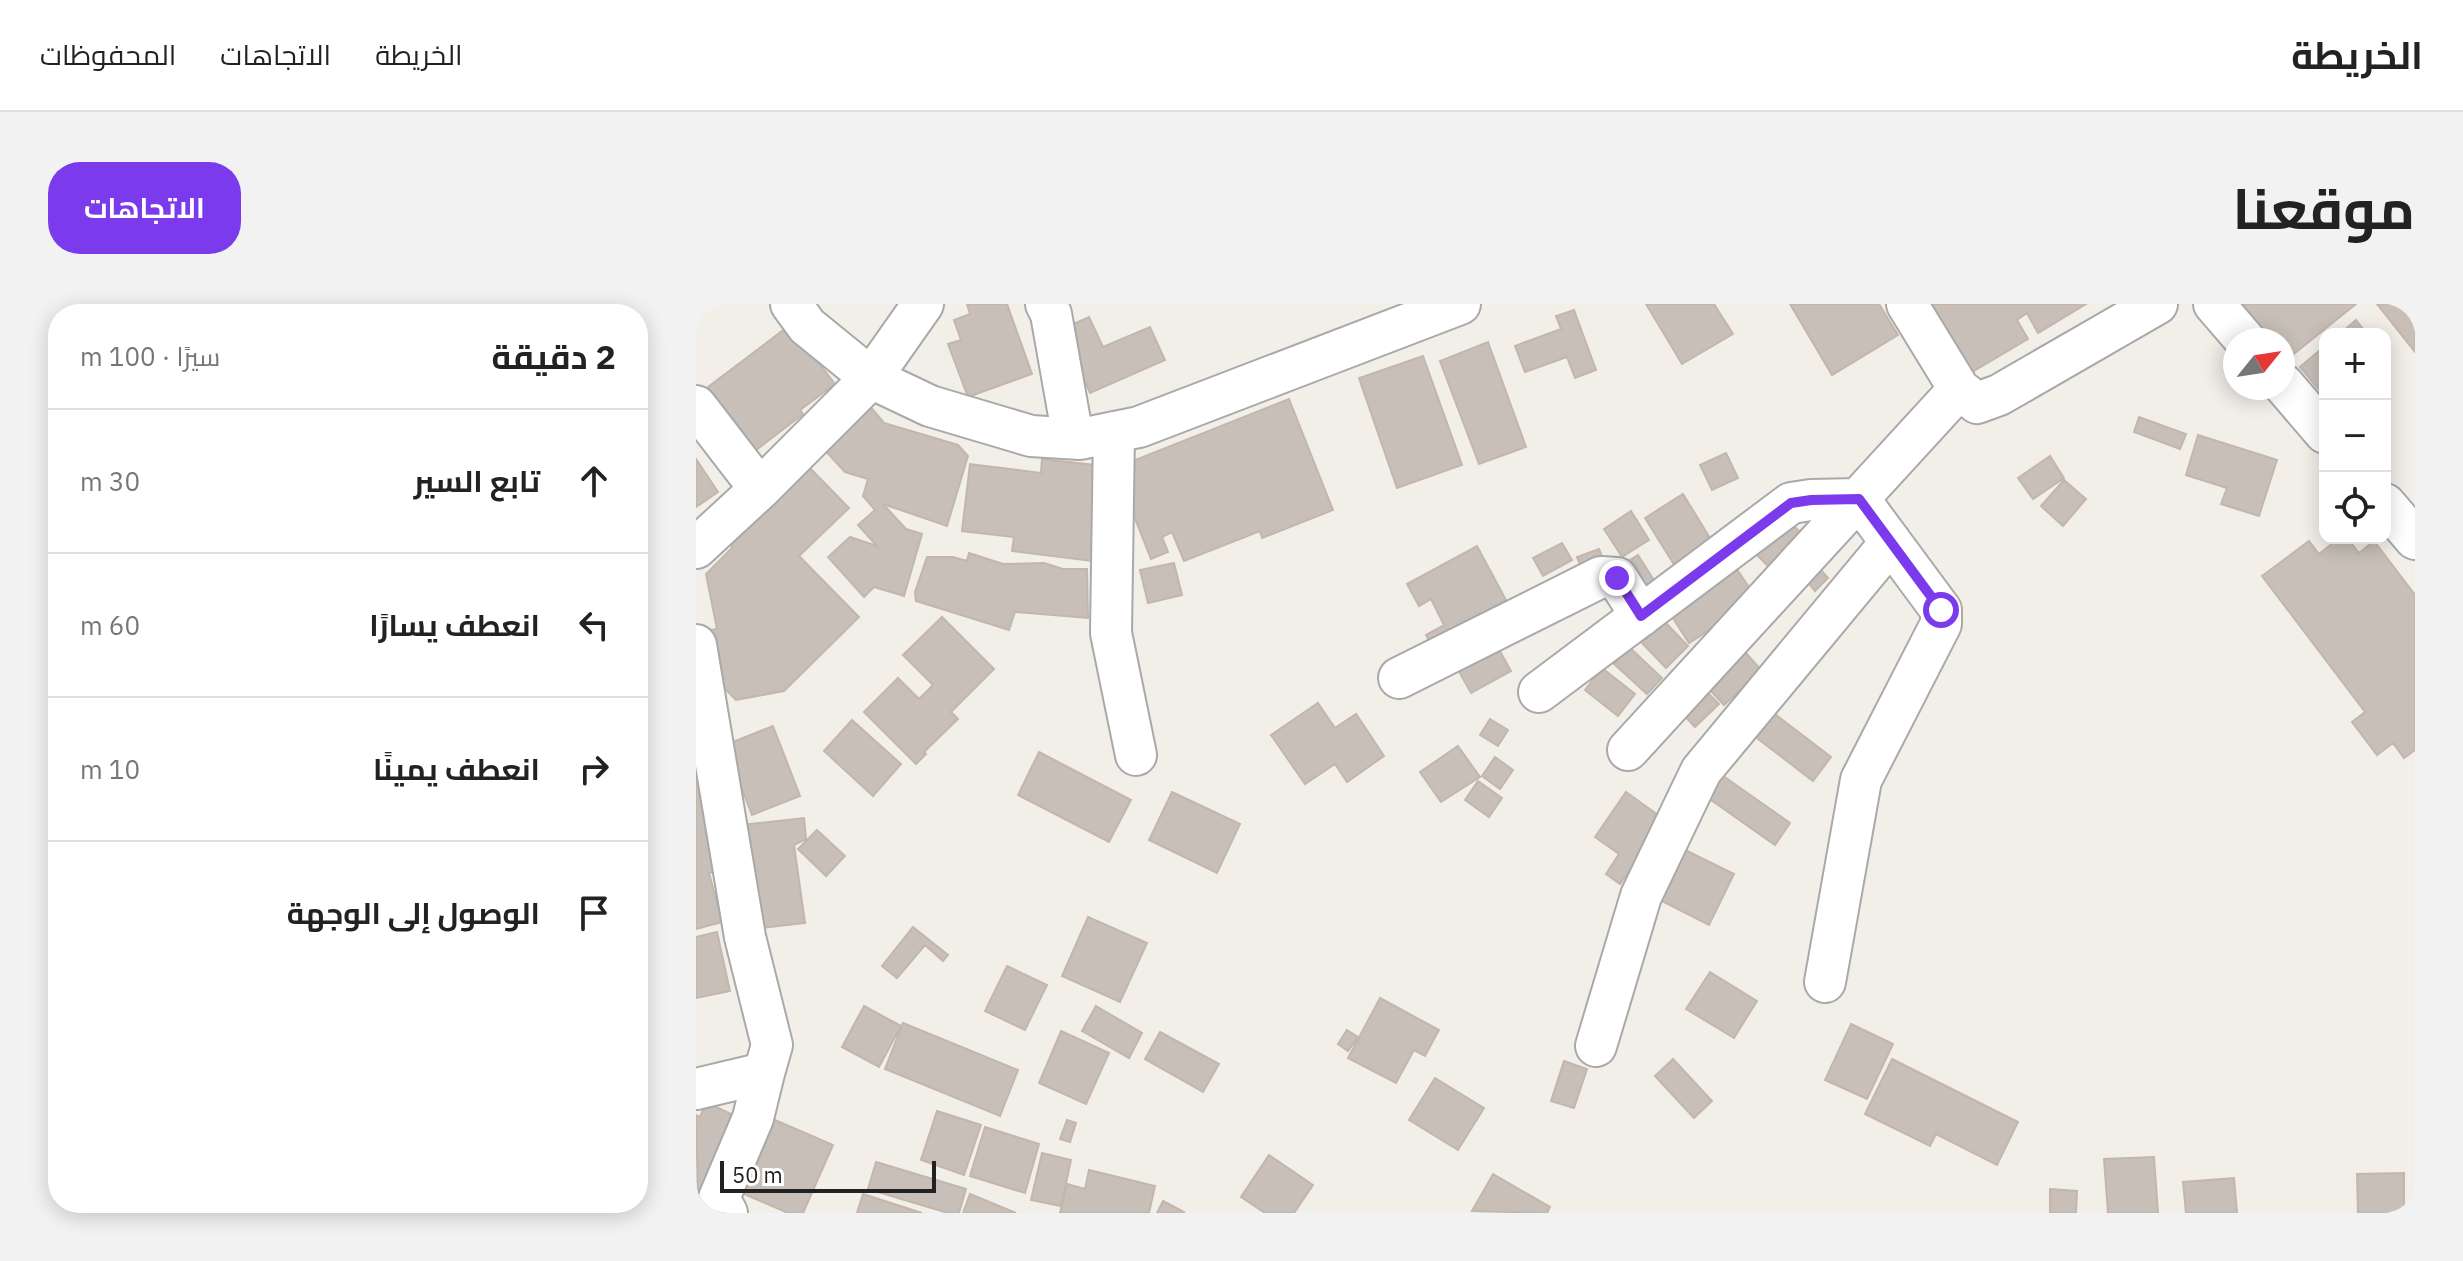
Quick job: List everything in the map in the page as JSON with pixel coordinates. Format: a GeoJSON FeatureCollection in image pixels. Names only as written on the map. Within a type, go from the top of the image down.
{"type":"FeatureCollection","features":[{"type":"Feature","properties":{"kind":"street"},"geometry":{"type":"LineString","coordinates":[[791,304],[807,326],[871,378],[930,406],[1002,428],[1031,436],[1073,438],[1139,427],[1460,304]]}},
{"type":"Feature","properties":{"kind":"street"},"geometry":{"type":"LineString","coordinates":[[696,548],[871,378],[923,304]]}},
{"type":"Feature","properties":{"kind":"street"},"geometry":{"type":"LineString","coordinates":[[1907,304],[1959,389],[1977,403],[1999,395],[2157,304]]}},
{"type":"Feature","properties":{"kind":"street"},"geometry":{"type":"LineString","coordinates":[[2214,304],[2235,328]]}},
{"type":"Feature","properties":{"kind":"street"},"geometry":{"type":"LineString","coordinates":[[1058,307],[1073,438]]}},
{"type":"Feature","properties":{"kind":"street"},"geometry":{"type":"LineString","coordinates":[[1628,750],[1959,389]]}},
{"type":"Feature","properties":{"kind":"street"},"geometry":{"type":"LineString","coordinates":[[2295,398],[2319,426]]}},
{"type":"Feature","properties":{"kind":"street"},"geometry":{"type":"LineString","coordinates":[[696,406],[760,489]]}},
{"type":"Feature","properties":{"kind":"street"},"geometry":{"type":"LineString","coordinates":[[1114,432],[1111,633],[1136,755]]}},
{"type":"Feature","properties":{"kind":"street"},"geometry":{"type":"LineString","coordinates":[[1825,982],[1861,780],[1941,624],[1941,610],[1859,499]]}},
{"type":"Feature","properties":{"kind":"street"},"geometry":{"type":"LineString","coordinates":[[1539,692],[1791,503],[1859,499]]}},
{"type":"Feature","properties":{"kind":"street"},"geometry":{"type":"LineString","coordinates":[[2391,511],[2415,539]]}},
{"type":"Feature","properties":{"kind":"street"},"geometry":{"type":"LineString","coordinates":[[1596,1046],[1641,896],[1701,771],[1891,542]]}},
{"type":"Feature","properties":{"kind":"street"},"geometry":{"type":"LineString","coordinates":[[1399,678],[1601,577],[1617,578],[1641,616]]}},
{"type":"Feature","properties":{"kind":"street"},"geometry":{"type":"LineString","coordinates":[[696,645],[745,937],[772,1045],[753,1118],[719,1198],[727,1213]]}},
{"type":"Feature","properties":{"kind":"street"},"geometry":{"type":"LineString","coordinates":[[696,1089],[764,1073]]}},
{"type":"Feature","properties":{"kind":"building"},"geometry":{"type":"Polygon","coordinates":[[[967,304],[1007,304],[1032,374],[968,397],[948,344],[961,340],[954,320],[970,314],[967,304]]]}},
{"type":"Feature","properties":{"kind":"building"},"geometry":{"type":"Polygon","coordinates":[[[1646,304],[1714,304],[1733,334],[1682,364],[1646,304]]]}},
{"type":"Feature","properties":{"kind":"building"},"geometry":{"type":"Polygon","coordinates":[[[1790,304],[1879,304],[1898,335],[1832,375],[1790,304]]]}},
{"type":"Feature","properties":{"kind":"building"},"geometry":{"type":"Polygon","coordinates":[[[1927,304],[2086,304],[2038,333],[2027,313],[2017,320],[2028,339],[1969,374],[1927,304]]]}},
{"type":"Feature","properties":{"kind":"building"},"geometry":{"type":"Polygon","coordinates":[[[2240,304],[2356,304],[2326,328],[2319,328],[2319,334],[2295,353],[2295,328],[2259,328],[2240,304]]]}},
{"type":"Feature","properties":{"kind":"building"},"geometry":{"type":"Polygon","coordinates":[[[2377,304],[2415,304],[2415,352],[2377,304]]]}},
{"type":"Feature","properties":{"kind":"building"},"geometry":{"type":"Polygon","coordinates":[[[1574,310],[1596,370],[1575,378],[1567,357],[1525,372],[1515,346],[1561,329],[1556,316],[1574,310]]]}},
{"type":"Feature","properties":{"kind":"building"},"geometry":{"type":"Polygon","coordinates":[[[1089,317],[1103,347],[1150,327],[1165,360],[1090,393],[1062,329],[1089,317]]]}},
{"type":"Feature","properties":{"kind":"building"},"geometry":{"type":"Polygon","coordinates":[[[2356,320],[2362,328],[2347,328],[2356,320]]]}},
{"type":"Feature","properties":{"kind":"building"},"geometry":{"type":"Polygon","coordinates":[[[790,325],[835,384],[800,410],[803,414],[756,450],[708,387],[790,325]]]}},
{"type":"Feature","properties":{"kind":"building"},"geometry":{"type":"Polygon","coordinates":[[[1488,342],[1526,447],[1479,464],[1440,361],[1488,342]]]}},
{"type":"Feature","properties":{"kind":"building"},"geometry":{"type":"Polygon","coordinates":[[[2319,351],[2319,390],[2300,367],[2319,351]]]}},
{"type":"Feature","properties":{"kind":"building"},"geometry":{"type":"Polygon","coordinates":[[[1423,356],[1462,465],[1397,488],[1359,378],[1423,356]]]}},
{"type":"Feature","properties":{"kind":"building"},"geometry":{"type":"Polygon","coordinates":[[[1289,399],[1333,510],[1262,538],[1260,531],[1184,561],[1172,532],[1162,537],[1168,552],[1151,559],[1115,468],[1289,399]]]}},
{"type":"Feature","properties":{"kind":"building"},"geometry":{"type":"Polygon","coordinates":[[[868,404],[884,423],[958,445],[968,456],[947,526],[883,504],[906,529],[922,534],[904,596],[874,587],[864,597],[828,557],[850,537],[877,546],[858,525],[875,510],[863,496],[868,479],[845,472],[822,447],[868,404]]]}},
{"type":"Feature","properties":{"kind":"building"},"geometry":{"type":"Polygon","coordinates":[[[2139,417],[2186,434],[2180,449],[2134,432],[2139,417]]]}},
{"type":"Feature","properties":{"kind":"building"},"geometry":{"type":"Polygon","coordinates":[[[2198,435],[2277,460],[2259,516],[2221,504],[2227,488],[2186,475],[2198,435]]]}},
{"type":"Feature","properties":{"kind":"building"},"geometry":{"type":"Polygon","coordinates":[[[1726,453],[1738,478],[1712,490],[1700,465],[1726,453]]]}},
{"type":"Feature","properties":{"kind":"building"},"geometry":{"type":"Polygon","coordinates":[[[2050,456],[2064,478],[2033,499],[2018,478],[2050,456]]]}},
{"type":"Feature","properties":{"kind":"building"},"geometry":{"type":"Polygon","coordinates":[[[696,459],[718,492],[696,507],[696,459]]]}},
{"type":"Feature","properties":{"kind":"building"},"geometry":{"type":"Polygon","coordinates":[[[1042,459],[1103,466],[1092,561],[1012,551],[1014,537],[962,531],[970,464],[1041,473],[1042,459]]]}},
{"type":"Feature","properties":{"kind":"building"},"geometry":{"type":"Polygon","coordinates":[[[805,463],[849,508],[799,556],[859,617],[784,691],[736,700],[720,684],[709,630],[717,629],[706,574],[732,548],[730,536],[805,463]]]}},
{"type":"Feature","properties":{"kind":"building"},"geometry":{"type":"Polygon","coordinates":[[[2064,480],[2086,499],[2063,526],[2041,506],[2064,480]]]}},
{"type":"Feature","properties":{"kind":"building"},"geometry":{"type":"Polygon","coordinates":[[[1683,494],[1716,548],[1678,571],[1645,518],[1683,494]]]}},
{"type":"Feature","properties":{"kind":"building"},"geometry":{"type":"Polygon","coordinates":[[[1631,511],[1649,540],[1622,557],[1604,529],[1631,511]]]}},
{"type":"Feature","properties":{"kind":"building"},"geometry":{"type":"Polygon","coordinates":[[[1787,519],[1809,541],[1776,574],[1754,552],[1787,519]]]}},
{"type":"Feature","properties":{"kind":"building"},"geometry":{"type":"Polygon","coordinates":[[[2309,541],[2319,554],[2332,544],[2352,544],[2359,553],[2370,544],[2376,544],[2415,595],[2415,750],[2404,758],[2393,743],[2377,755],[2352,722],[2365,712],[2262,576],[2309,541]]]}},
{"type":"Feature","properties":{"kind":"building"},"geometry":{"type":"Polygon","coordinates":[[[1562,543],[1572,560],[1543,576],[1533,558],[1562,543]]]}},
{"type":"Feature","properties":{"kind":"building"},"geometry":{"type":"Polygon","coordinates":[[[1477,546],[1506,600],[1468,621],[1476,634],[1437,655],[1426,635],[1444,625],[1431,599],[1419,606],[1407,584],[1477,546]]]}},
{"type":"Feature","properties":{"kind":"building"},"geometry":{"type":"Polygon","coordinates":[[[1599,549],[1606,566],[1584,574],[1577,557],[1599,549]]]}},
{"type":"Feature","properties":{"kind":"building"},"geometry":{"type":"Polygon","coordinates":[[[969,553],[1003,564],[1044,563],[1063,569],[1087,569],[1088,618],[1015,612],[1009,630],[916,601],[915,592],[927,557],[953,557],[967,561],[969,553]]]}},
{"type":"Feature","properties":{"kind":"building"},"geometry":{"type":"Polygon","coordinates":[[[1638,555],[1657,585],[1638,597],[1619,567],[1638,555]]]}},
{"type":"Feature","properties":{"kind":"building"},"geometry":{"type":"Polygon","coordinates":[[[1732,562],[1757,599],[1689,643],[1665,606],[1732,562]]]}},
{"type":"Feature","properties":{"kind":"building"},"geometry":{"type":"Polygon","coordinates":[[[1174,563],[1182,595],[1148,603],[1140,570],[1174,563]]]}},
{"type":"Feature","properties":{"kind":"building"},"geometry":{"type":"Polygon","coordinates":[[[1819,568],[1828,578],[1815,591],[1806,580],[1819,568]]]}},
{"type":"Feature","properties":{"kind":"building"},"geometry":{"type":"Polygon","coordinates":[[[942,617],[994,669],[951,712],[958,719],[916,764],[864,712],[898,678],[919,699],[933,685],[903,655],[942,617]]]}},
{"type":"Feature","properties":{"kind":"building"},"geometry":{"type":"Polygon","coordinates":[[[1664,621],[1688,646],[1666,668],[1642,643],[1664,621]]]}},
{"type":"Feature","properties":{"kind":"building"},"geometry":{"type":"Polygon","coordinates":[[[1491,635],[1511,671],[1471,693],[1451,657],[1491,635]]]}},
{"type":"Feature","properties":{"kind":"building"},"geometry":{"type":"Polygon","coordinates":[[[1737,643],[1762,671],[1724,705],[1698,677],[1737,643]]]}},
{"type":"Feature","properties":{"kind":"building"},"geometry":{"type":"Polygon","coordinates":[[[1629,647],[1662,678],[1647,694],[1614,664],[1629,647]]]}},
{"type":"Feature","properties":{"kind":"building"},"geometry":{"type":"Polygon","coordinates":[[[1602,668],[1635,694],[1618,716],[1585,690],[1602,668]]]}},
{"type":"Feature","properties":{"kind":"building"},"geometry":{"type":"Polygon","coordinates":[[[1704,689],[1719,704],[1695,727],[1681,712],[1704,689]]]}},
{"type":"Feature","properties":{"kind":"building"},"geometry":{"type":"Polygon","coordinates":[[[1318,703],[1335,728],[1356,714],[1384,756],[1347,782],[1335,764],[1305,784],[1271,735],[1318,703]]]}},
{"type":"Feature","properties":{"kind":"building"},"geometry":{"type":"Polygon","coordinates":[[[1763,705],[1831,757],[1813,781],[1745,729],[1763,705]]]}},
{"type":"Feature","properties":{"kind":"building"},"geometry":{"type":"Polygon","coordinates":[[[1490,719],[1508,730],[1498,746],[1480,735],[1490,719]]]}},
{"type":"Feature","properties":{"kind":"building"},"geometry":{"type":"Polygon","coordinates":[[[852,720],[901,764],[873,796],[824,751],[852,720]]]}},
{"type":"Feature","properties":{"kind":"building"},"geometry":{"type":"Polygon","coordinates":[[[773,726],[800,796],[752,815],[725,745],[773,726]]]}},
{"type":"Feature","properties":{"kind":"building"},"geometry":{"type":"Polygon","coordinates":[[[696,738],[730,868],[709,873],[722,922],[696,929],[696,738]]]}},
{"type":"Feature","properties":{"kind":"building"},"geometry":{"type":"Polygon","coordinates":[[[1458,746],[1480,777],[1441,802],[1420,772],[1458,746]]]}},
{"type":"Feature","properties":{"kind":"building"},"geometry":{"type":"Polygon","coordinates":[[[1039,752],[1131,800],[1109,842],[1018,795],[1039,752]]]}},
{"type":"Feature","properties":{"kind":"building"},"geometry":{"type":"Polygon","coordinates":[[[1495,757],[1513,770],[1500,789],[1482,776],[1495,757]]]}},
{"type":"Feature","properties":{"kind":"building"},"geometry":{"type":"Polygon","coordinates":[[[1719,773],[1790,823],[1775,845],[1704,795],[1719,773]]]}},
{"type":"Feature","properties":{"kind":"building"},"geometry":{"type":"Polygon","coordinates":[[[1478,781],[1502,798],[1489,817],[1465,800],[1478,781]]]}},
{"type":"Feature","properties":{"kind":"building"},"geometry":{"type":"Polygon","coordinates":[[[1172,792],[1240,824],[1217,873],[1149,840],[1172,792]]]}},
{"type":"Feature","properties":{"kind":"building"},"geometry":{"type":"Polygon","coordinates":[[[1626,792],[1665,820],[1620,884],[1606,874],[1619,854],[1595,837],[1626,792]]]}},
{"type":"Feature","properties":{"kind":"building"},"geometry":{"type":"Polygon","coordinates":[[[804,818],[806,839],[794,845],[805,923],[754,929],[742,825],[804,818]]]}},
{"type":"Feature","properties":{"kind":"building"},"geometry":{"type":"Polygon","coordinates":[[[817,830],[845,856],[826,876],[798,849],[817,830]]]}},
{"type":"Feature","properties":{"kind":"building"},"geometry":{"type":"Polygon","coordinates":[[[1681,848],[1734,874],[1709,925],[1656,898],[1681,848]]]}},
{"type":"Feature","properties":{"kind":"building"},"geometry":{"type":"Polygon","coordinates":[[[1088,917],[1147,943],[1120,1002],[1062,976],[1088,917]]]}},
{"type":"Feature","properties":{"kind":"building"},"geometry":{"type":"Polygon","coordinates":[[[913,927],[948,955],[943,961],[925,945],[897,978],[882,966],[913,927]]]}},
{"type":"Feature","properties":{"kind":"building"},"geometry":{"type":"Polygon","coordinates":[[[717,932],[730,991],[696,998],[696,937],[717,932]]]}},
{"type":"Feature","properties":{"kind":"building"},"geometry":{"type":"Polygon","coordinates":[[[1007,966],[1047,985],[1025,1030],[985,1011],[1007,966]]]}},
{"type":"Feature","properties":{"kind":"building"},"geometry":{"type":"Polygon","coordinates":[[[1710,972],[1757,1001],[1734,1038],[1686,1009],[1710,972]]]}},
{"type":"Feature","properties":{"kind":"building"},"geometry":{"type":"Polygon","coordinates":[[[1380,998],[1439,1030],[1425,1056],[1414,1050],[1396,1083],[1348,1058],[1380,998]]]}},
{"type":"Feature","properties":{"kind":"building"},"geometry":{"type":"Polygon","coordinates":[[[864,1006],[901,1026],[879,1067],[842,1047],[864,1006]]]}},
{"type":"Feature","properties":{"kind":"building"},"geometry":{"type":"Polygon","coordinates":[[[1096,1006],[1142,1033],[1129,1058],[1082,1031],[1096,1006]]]}},
{"type":"Feature","properties":{"kind":"building"},"geometry":{"type":"Polygon","coordinates":[[[903,1023],[1018,1070],[1000,1116],[885,1069],[903,1023]]]}},
{"type":"Feature","properties":{"kind":"building"},"geometry":{"type":"Polygon","coordinates":[[[1851,1024],[1893,1044],[1867,1099],[1825,1080],[1851,1024]]]}},
{"type":"Feature","properties":{"kind":"building"},"geometry":{"type":"Polygon","coordinates":[[[1347,1030],[1358,1037],[1348,1051],[1338,1044],[1347,1030]]]}},
{"type":"Feature","properties":{"kind":"building"},"geometry":{"type":"Polygon","coordinates":[[[1061,1031],[1109,1053],[1086,1104],[1039,1083],[1061,1031]]]}},
{"type":"Feature","properties":{"kind":"building"},"geometry":{"type":"Polygon","coordinates":[[[1160,1032],[1219,1064],[1203,1092],[1145,1059],[1160,1032]]]}},
{"type":"Feature","properties":{"kind":"building"},"geometry":{"type":"Polygon","coordinates":[[[1673,1059],[1712,1101],[1694,1118],[1655,1076],[1673,1059]]]}},
{"type":"Feature","properties":{"kind":"building"},"geometry":{"type":"Polygon","coordinates":[[[1892,1059],[2018,1122],[1997,1165],[1936,1134],[1930,1146],[1865,1114],[1892,1059]]]}},
{"type":"Feature","properties":{"kind":"building"},"geometry":{"type":"Polygon","coordinates":[[[1564,1061],[1587,1069],[1574,1108],[1551,1101],[1564,1061]]]}},
{"type":"Feature","properties":{"kind":"building"},"geometry":{"type":"Polygon","coordinates":[[[1435,1078],[1484,1108],[1458,1150],[1409,1120],[1435,1078]]]}},
{"type":"Feature","properties":{"kind":"building"},"geometry":{"type":"Polygon","coordinates":[[[706,1102],[735,1116],[698,1197],[696,1115],[700,1117],[706,1102]]]}},
{"type":"Feature","properties":{"kind":"building"},"geometry":{"type":"Polygon","coordinates":[[[937,1111],[981,1125],[964,1175],[921,1160],[937,1111]]]}},
{"type":"Feature","properties":{"kind":"building"},"geometry":{"type":"Polygon","coordinates":[[[768,1117],[833,1145],[803,1213],[788,1213],[728,1187],[768,1117]]]}},
{"type":"Feature","properties":{"kind":"building"},"geometry":{"type":"Polygon","coordinates":[[[1067,1120],[1076,1123],[1070,1142],[1060,1139],[1067,1120]]]}},
{"type":"Feature","properties":{"kind":"building"},"geometry":{"type":"Polygon","coordinates":[[[985,1127],[1039,1144],[1025,1193],[970,1176],[985,1127]]]}},
{"type":"Feature","properties":{"kind":"building"},"geometry":{"type":"Polygon","coordinates":[[[1042,1153],[1071,1160],[1061,1206],[1031,1200],[1042,1153]]]}},
{"type":"Feature","properties":{"kind":"building"},"geometry":{"type":"Polygon","coordinates":[[[1269,1155],[1313,1185],[1294,1213],[1265,1213],[1241,1197],[1269,1155]]]}},
{"type":"Feature","properties":{"kind":"building"},"geometry":{"type":"Polygon","coordinates":[[[2154,1157],[2158,1213],[2108,1213],[2104,1159],[2154,1157]]]}},
{"type":"Feature","properties":{"kind":"building"},"geometry":{"type":"Polygon","coordinates":[[[876,1162],[966,1189],[959,1213],[948,1213],[868,1189],[876,1162]]]}},
{"type":"Feature","properties":{"kind":"building"},"geometry":{"type":"Polygon","coordinates":[[[1089,1170],[1155,1186],[1149,1213],[1060,1213],[1067,1184],[1085,1189],[1089,1170]]]}},
{"type":"Feature","properties":{"kind":"building"},"geometry":{"type":"Polygon","coordinates":[[[2404,1173],[2404,1213],[2358,1213],[2357,1174],[2404,1173]]]}},
{"type":"Feature","properties":{"kind":"building"},"geometry":{"type":"Polygon","coordinates":[[[1493,1174],[1550,1207],[1547,1213],[1472,1211],[1493,1174]]]}},
{"type":"Feature","properties":{"kind":"building"},"geometry":{"type":"Polygon","coordinates":[[[2234,1178],[2237,1213],[2186,1213],[2183,1182],[2234,1178]]]}},
{"type":"Feature","properties":{"kind":"building"},"geometry":{"type":"Polygon","coordinates":[[[2050,1189],[2077,1191],[2076,1213],[2050,1213],[2050,1189]]]}},
{"type":"Feature","properties":{"kind":"building"},"geometry":{"type":"Polygon","coordinates":[[[863,1194],[922,1213],[857,1213],[863,1194]]]}},
{"type":"Feature","properties":{"kind":"building"},"geometry":{"type":"Polygon","coordinates":[[[970,1194],[1016,1213],[963,1213],[970,1194]]]}},
{"type":"Feature","properties":{"kind":"building"},"geometry":{"type":"Polygon","coordinates":[[[1163,1201],[1184,1212],[1157,1213],[1163,1201]]]}},
{"type":"Feature","properties":{"kind":"route"},"geometry":{"type":"LineString","coordinates":[[1617,578],[1641,616],[1791,503],[1859,499],[1941,610]]}}]}
